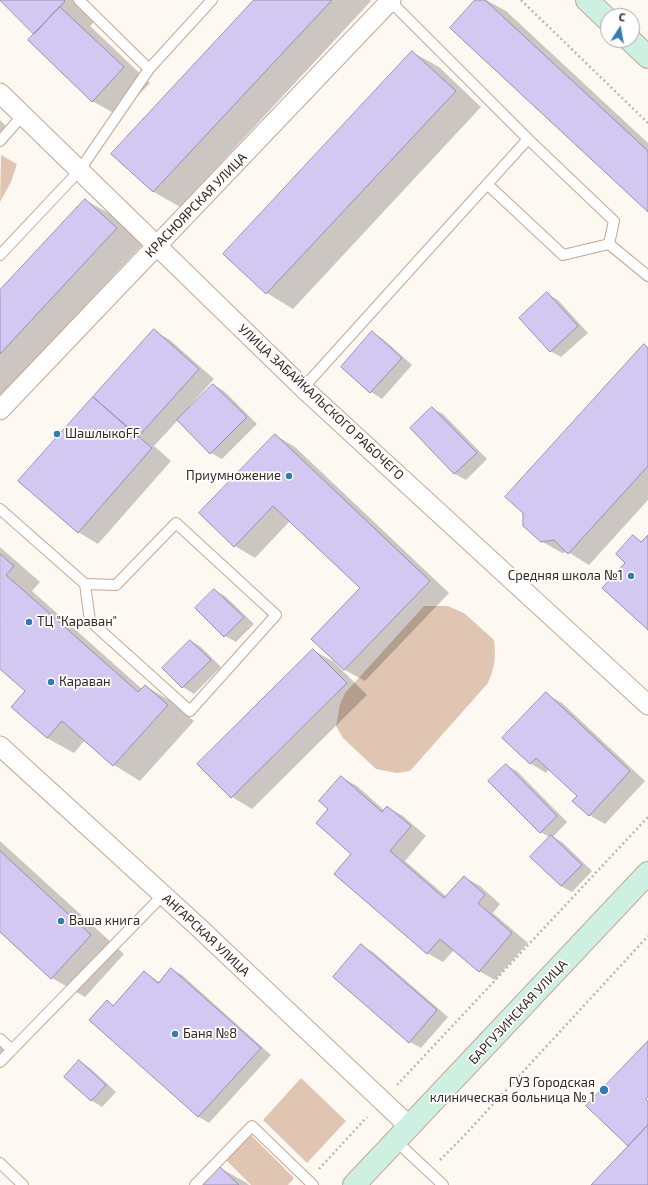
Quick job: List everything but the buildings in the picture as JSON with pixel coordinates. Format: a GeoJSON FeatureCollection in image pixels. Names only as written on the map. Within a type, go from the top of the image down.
{"type":"FeatureCollection","features":[{"type":"Feature","properties":{"kind":"main road"},"geometry":{"type":"LineString","coordinates":[[586,0],[600,13]]}},
{"type":"Feature","properties":{"kind":"main road"},"geometry":{"type":"LineString","coordinates":[[638,48],[648,57]]}},
{"type":"Feature","properties":{"kind":"main road","name":"БАРГУЗИНСКАЯ УЛИЦА"},"geometry":{"type":"LineString","coordinates":[[354,1185],[648,873]]}},
{"type":"Feature","properties":{"kind":"street","name":"КРАСНОЯРСКАЯ УЛИЦА"},"geometry":{"type":"LineString","coordinates":[[0,410],[157,247],[390,0]]}},
{"type":"Feature","properties":{"kind":"street","name":"УЛИЦА ЗАБАЙКАЛЬСКОГО РАБОЧЕГО"},"geometry":{"type":"LineString","coordinates":[[0,94],[303,388],[648,706]]}},
{"type":"Feature","properties":{"kind":"street","name":"АНГАРСКАЯ УЛИЦА"},"geometry":{"type":"LineString","coordinates":[[0,746],[163,894],[382,1101],[403,1134]]}},
{"type":"Feature","properties":{"kind":"lane"},"geometry":{"type":"LineString","coordinates":[[78,0],[149,68]]}},
{"type":"Feature","properties":{"kind":"lane"},"geometry":{"type":"LineString","coordinates":[[0,255],[79,171],[149,68],[212,0]]}},
{"type":"Feature","properties":{"kind":"lane"},"geometry":{"type":"LineString","coordinates":[[390,0],[528,139],[614,221],[609,244]]}},
{"type":"Feature","properties":{"kind":"lane"},"geometry":{"type":"LineString","coordinates":[[0,141],[23,115]]}},
{"type":"Feature","properties":{"kind":"lane"},"geometry":{"type":"LineString","coordinates":[[303,388],[528,139]]}},
{"type":"Feature","properties":{"kind":"lane"},"geometry":{"type":"LineString","coordinates":[[487,184],[563,254],[609,244]]}},
{"type":"Feature","properties":{"kind":"lane"},"geometry":{"type":"LineString","coordinates":[[609,244],[648,276]]}},
{"type":"Feature","properties":{"kind":"lane"},"geometry":{"type":"LineString","coordinates":[[0,509],[85,584],[116,586],[176,523],[276,616],[190,711],[90,621],[85,584]]}},
{"type":"Feature","properties":{"kind":"lane"},"geometry":{"type":"LineString","coordinates":[[0,1062],[163,894]]}},
{"type":"Feature","properties":{"kind":"lane"},"geometry":{"type":"LineString","coordinates":[[0,1039],[12,1050]]}},
{"type":"Feature","properties":{"kind":"lane"},"geometry":{"type":"LineString","coordinates":[[195,1185],[252,1126],[310,1183]]}},
{"type":"Feature","properties":{"kind":"lane"},"geometry":{"type":"LineString","coordinates":[[403,1134],[428,1172],[443,1185]]}},
{"type":"Feature","properties":{"kind":"lane"},"geometry":{"type":"LineString","coordinates":[[0,1163],[23,1185]]}},
{"type":"Feature","properties":{"kind":"path"},"geometry":{"type":"LineString","coordinates":[[521,0],[648,123]]}},
{"type":"Feature","properties":{"kind":"path"},"geometry":{"type":"LineString","coordinates":[[310,1183],[382,1101],[648,817]]}},
{"type":"Feature","properties":{"kind":"path"},"geometry":{"type":"LineString","coordinates":[[428,1172],[462,1138],[648,936]]}},
{"type":"Feature","properties":{"kind":"shaded area"},"geometry":{"type":"Polygon","coordinates":[[[1,155],[17,164],[11,182],[0,202],[1,155]]]}},
{"type":"Feature","properties":{"kind":"shaded area"},"geometry":{"type":"Polygon","coordinates":[[[424,606],[448,606],[464,613],[494,640],[495,657],[492,672],[488,683],[410,771],[397,773],[376,769],[343,738],[336,726],[340,704],[345,693],[424,606]]]}},
{"type":"Feature","properties":{"kind":"shaded area"},"geometry":{"type":"Polygon","coordinates":[[[301,1078],[346,1121],[307,1163],[263,1120],[301,1078]]]}},
{"type":"Feature","properties":{"kind":"shaded area"},"geometry":{"type":"Polygon","coordinates":[[[250,1134],[294,1178],[288,1185],[251,1185],[226,1160],[250,1134]]]}},
{"type":"Feature","properties":{"kind":"place","name":"ШашлыкоFF"},"geometry":{"type":"Point","coordinates":[57,434]}},
{"type":"Feature","properties":{"kind":"place","name":"Приумножение"},"geometry":{"type":"Point","coordinates":[289,476]}},
{"type":"Feature","properties":{"kind":"place","name":"Средняя школа №1"},"geometry":{"type":"Point","coordinates":[631,576]}},
{"type":"Feature","properties":{"kind":"place","name":"ТЦ \"Караван\""},"geometry":{"type":"Point","coordinates":[29,622]}},
{"type":"Feature","properties":{"kind":"place","name":"Караван"},"geometry":{"type":"Point","coordinates":[51,682]}},
{"type":"Feature","properties":{"kind":"place","name":"Ваша книга"},"geometry":{"type":"Point","coordinates":[61,921]}},
{"type":"Feature","properties":{"kind":"place","name":"Баня №8"},"geometry":{"type":"Point","coordinates":[175,1034]}},
{"type":"Feature","properties":{"kind":"place","name":"ГУЗ Городская клиническая больница № 1"},"geometry":{"type":"Point","coordinates":[604,1090]}}]}
